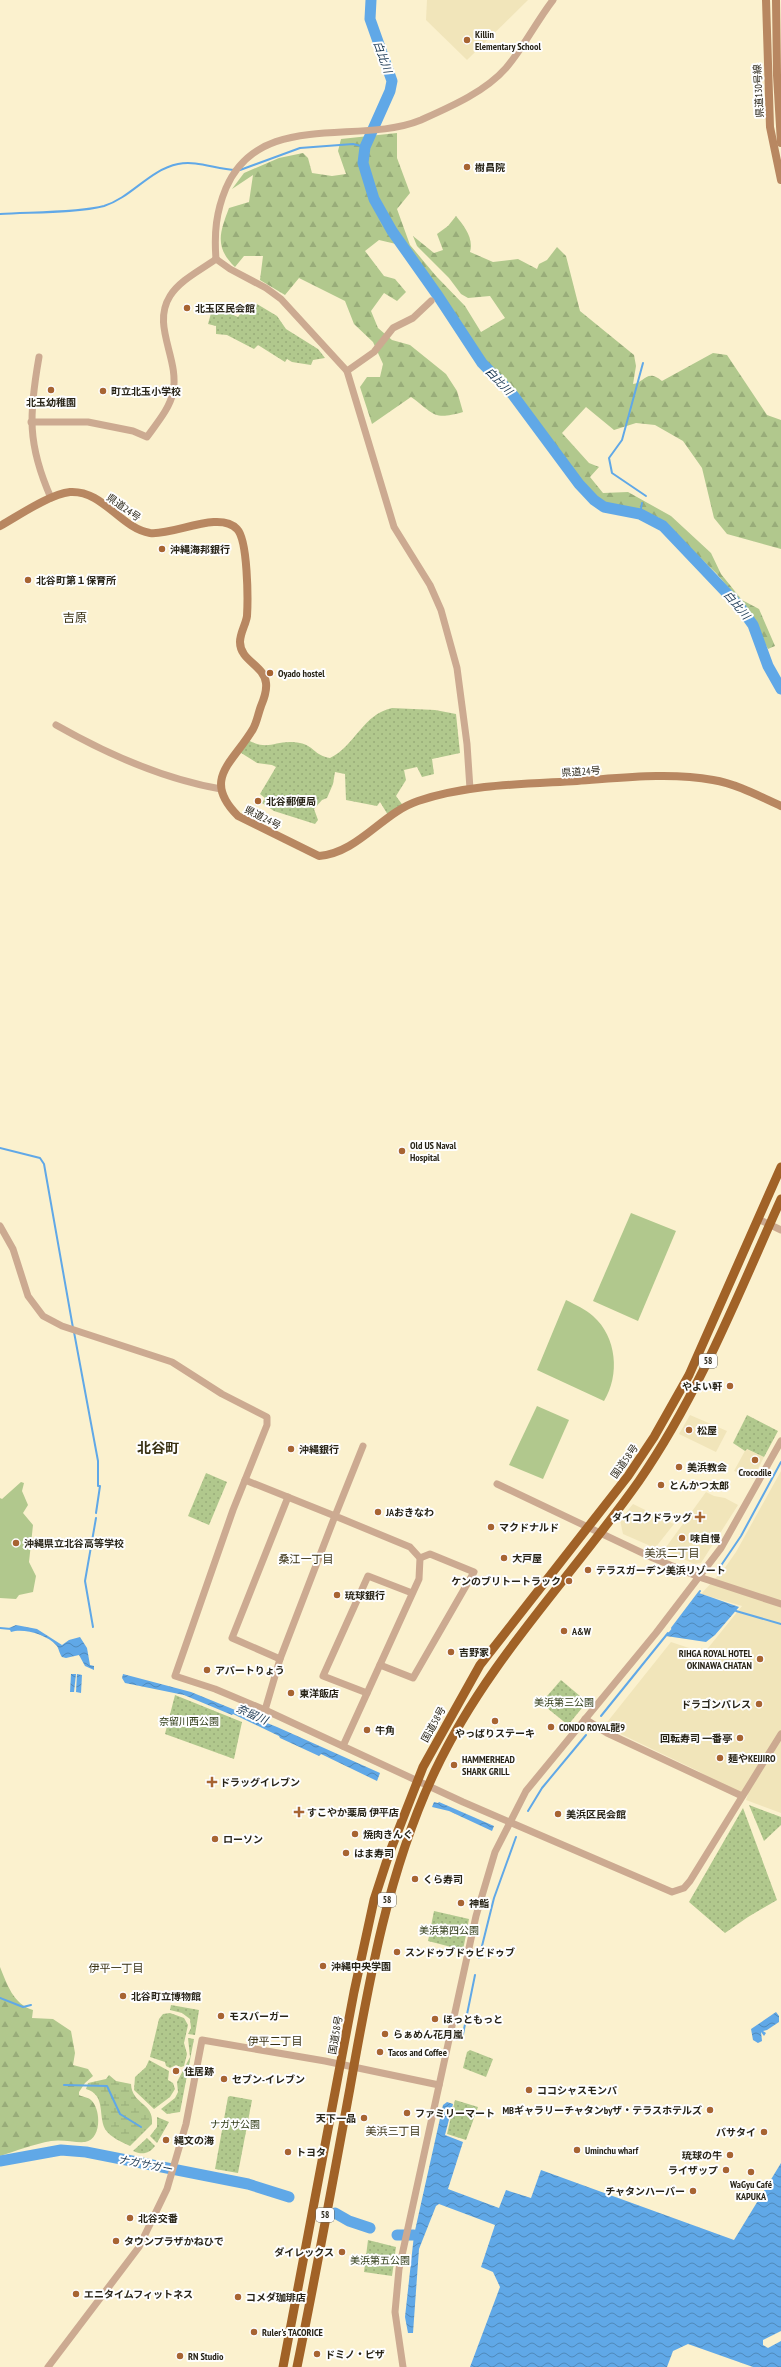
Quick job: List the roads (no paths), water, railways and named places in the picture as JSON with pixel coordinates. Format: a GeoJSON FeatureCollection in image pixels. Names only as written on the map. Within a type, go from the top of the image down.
{"type":"FeatureCollection","features":[{"type":"Feature","properties":{"kind":"highway","name":"国道58号"},"geometry":{"type":"LineString","coordinates":[[283,2367],[354,1992],[374,1900],[389,1854],[417,1780],[442,1731],[480,1665],[628,1476],[671,1408],[689,1375],[781,1167]]}},
{"type":"Feature","properties":{"kind":"highway","name":"58"},"geometry":{"type":"LineString","coordinates":[[297,2367],[353,2067],[387,1901],[404,1848],[428,1786],[456,1731],[491,1672],[638,1481],[681,1415],[700,1380],[781,1199]]}},
{"type":"Feature","properties":{"kind":"main road","name":"県道130号線"},"geometry":{"type":"LineString","coordinates":[[766,0],[770,127],[781,180]]}},
{"type":"Feature","properties":{"kind":"main road","name":"県道130号線"},"geometry":{"type":"LineString","coordinates":[[776,0],[778,105],[781,143]]}},
{"type":"Feature","properties":{"kind":"main road","name":"県道24号"},"geometry":{"type":"LineString","coordinates":[[0,526],[62,493],[81,494],[101,502],[136,528],[147,532],[211,522],[228,523],[237,529],[241,535],[245,566],[247,617],[240,639],[240,646],[242,654],[264,675],[266,693],[253,728],[221,774],[221,789],[228,806],[238,816],[319,856],[329,855],[342,850],[386,817],[418,801],[470,789],[603,779],[696,778],[735,786],[781,806]]}},
{"type":"Feature","properties":{"kind":"street"},"geometry":{"type":"LineString","coordinates":[[216,259],[215,222],[232,176],[240,165],[263,146],[285,138],[399,127],[421,120],[467,97],[487,84],[506,68],[552,0]]}},
{"type":"Feature","properties":{"kind":"street"},"geometry":{"type":"LineString","coordinates":[[216,259],[230,269],[266,288],[281,299],[347,371],[394,526],[430,585],[441,610],[457,668],[467,744],[470,789]]}},
{"type":"Feature","properties":{"kind":"street"},"geometry":{"type":"LineString","coordinates":[[31,422],[88,422],[133,431],[147,437],[163,414],[173,392],[172,364],[163,323],[165,306],[174,290],[216,259]]}},
{"type":"Feature","properties":{"kind":"street"},"geometry":{"type":"LineString","coordinates":[[347,371],[374,352],[393,328],[413,318],[431,301]]}},
{"type":"Feature","properties":{"kind":"street"},"geometry":{"type":"LineString","coordinates":[[39,357],[31,422],[35,456],[51,498]]}},
{"type":"Feature","properties":{"kind":"street"},"geometry":{"type":"LineString","coordinates":[[56,725],[88,744],[156,771],[194,784],[221,789]]}},
{"type":"Feature","properties":{"kind":"street"},"geometry":{"type":"LineString","coordinates":[[758,1219],[781,1230]]}},
{"type":"Feature","properties":{"kind":"street"},"geometry":{"type":"LineString","coordinates":[[0,1226],[13,1249],[28,1296],[43,1316],[52,1322],[179,1365],[222,1394],[267,1417],[267,1425],[245,1480],[175,1676],[215,1689],[265,1710],[428,1786],[672,1892],[684,1888],[690,1881],[781,1734]]}},
{"type":"Feature","properties":{"kind":"street"},"geometry":{"type":"LineString","coordinates":[[403,2367],[396,2312],[399,2269],[476,1916],[494,1852],[526,1791],[656,1633],[730,1534],[781,1441]]}},
{"type":"Feature","properties":{"kind":"street"},"geometry":{"type":"LineString","coordinates":[[265,1710],[280,1659],[363,1446]]}},
{"type":"Feature","properties":{"kind":"street"},"geometry":{"type":"LineString","coordinates":[[245,1480],[410,1547],[420,1558],[419,1579],[343,1746]]}},
{"type":"Feature","properties":{"kind":"street"},"geometry":{"type":"LineString","coordinates":[[497,1484],[599,1533],[699,1577],[781,1604]]}},
{"type":"Feature","properties":{"kind":"street"},"geometry":{"type":"LineString","coordinates":[[280,1659],[232,1638],[288,1497]]}},
{"type":"Feature","properties":{"kind":"street"},"geometry":{"type":"LineString","coordinates":[[380,1665],[413,1678],[474,1572],[430,1554],[420,1558]]}},
{"type":"Feature","properties":{"kind":"street"},"geometry":{"type":"LineString","coordinates":[[367,1693],[323,1676],[368,1576],[412,1593]]}},
{"type":"Feature","properties":{"kind":"street"},"geometry":{"type":"LineString","coordinates":[[585,1719],[607,1733],[742,1796]]}},
{"type":"Feature","properties":{"kind":"street"},"geometry":{"type":"LineString","coordinates":[[48,2367],[139,2247],[172,2176],[186,2124],[202,2040],[353,2067],[439,2085]]}},
{"type":"Feature","properties":{"kind":"water"},"geometry":{"type":"Polygon","coordinates":[[[699,1593],[739,1607],[715,1635],[706,1642],[666,1636],[699,1593]]]}},
{"type":"Feature","properties":{"kind":"water"},"geometry":{"type":"Polygon","coordinates":[[[16,1625],[37,1629],[62,1645],[69,1640],[80,1637],[87,1648],[90,1665],[94,1666],[94,1670],[85,1666],[79,1655],[66,1658],[62,1657],[56,1645],[41,1635],[22,1631],[11,1632],[9,1628],[16,1625]]]}},
{"type":"Feature","properties":{"kind":"water"},"geometry":{"type":"Polygon","coordinates":[[[71,1674],[76,1674],[74,1692],[70,1692],[71,1674]]]}},
{"type":"Feature","properties":{"kind":"water"},"geometry":{"type":"Polygon","coordinates":[[[77,1674],[82,1675],[81,1693],[76,1692],[77,1674]]]}},
{"type":"Feature","properties":{"kind":"water"},"geometry":{"type":"Polygon","coordinates":[[[123,1674],[191,1692],[277,1727],[380,1773],[377,1781],[321,1754],[319,1756],[280,1738],[279,1736],[233,1714],[232,1715],[184,1695],[125,1683],[122,1678],[123,1674]]]}},
{"type":"Feature","properties":{"kind":"water"},"geometry":{"type":"Polygon","coordinates":[[[434,1802],[439,1802],[494,1826],[492,1831],[449,1811],[432,1807],[434,1802]]]}},
{"type":"Feature","properties":{"kind":"water"},"geometry":{"type":"Polygon","coordinates":[[[776,2012],[779,2016],[779,2022],[763,2031],[766,2033],[764,2036],[761,2032],[762,2041],[758,2043],[753,2040],[751,2029],[776,2012]]]}},
{"type":"Feature","properties":{"kind":"water"},"geometry":{"type":"Polygon","coordinates":[[[447,2102],[453,2104],[445,2135],[463,2142],[448,2189],[499,2208],[506,2190],[531,2198],[541,2170],[734,2240],[781,2163],[781,2367],[753,2367],[688,2344],[673,2351],[667,2367],[470,2367],[500,2287],[493,2272],[481,2267],[495,2225],[439,2204],[436,2206],[419,2249],[413,2333],[408,2333],[405,2317],[414,2235],[443,2105],[447,2102]]]}},
{"type":"Feature","properties":{"kind":"waterway","name":"白比川"},"geometry":{"type":"LineString","coordinates":[[371,0],[370,19],[392,81],[390,91],[365,147],[363,163],[374,199],[392,231],[438,296],[482,363],[513,395],[579,484],[594,500],[604,507],[640,514],[663,526],[740,607],[753,625],[768,666],[781,689]]}},
{"type":"Feature","properties":{"kind":"waterway"},"geometry":{"type":"LineString","coordinates":[[240,170],[300,148],[353,144],[365,147]]}},
{"type":"Feature","properties":{"kind":"waterway"},"geometry":{"type":"LineString","coordinates":[[0,214],[67,211],[104,206],[114,202],[158,172],[178,164],[193,163],[236,170]]}},
{"type":"Feature","properties":{"kind":"waterway"},"geometry":{"type":"LineString","coordinates":[[643,363],[622,440],[609,458],[612,473],[646,496]]}},
{"type":"Feature","properties":{"kind":"waterway"},"geometry":{"type":"LineString","coordinates":[[640,514],[642,503]]}},
{"type":"Feature","properties":{"kind":"waterway"},"geometry":{"type":"LineString","coordinates":[[0,1148],[40,1158],[44,1164],[73,1328]]}},
{"type":"Feature","properties":{"kind":"waterway"},"geometry":{"type":"LineString","coordinates":[[74,1332],[98,1461],[98,1486],[100,1486],[96,1513]]}},
{"type":"Feature","properties":{"kind":"waterway"},"geometry":{"type":"LineString","coordinates":[[720,1567],[741,1536],[781,1462]]}},
{"type":"Feature","properties":{"kind":"waterway"},"geometry":{"type":"LineString","coordinates":[[93,1627],[85,1581],[96,1518]]}},
{"type":"Feature","properties":{"kind":"waterway"},"geometry":{"type":"LineString","coordinates":[[672,1628],[700,1591]]}},
{"type":"Feature","properties":{"kind":"waterway"},"geometry":{"type":"LineString","coordinates":[[736,1611],[781,1624]]}},
{"type":"Feature","properties":{"kind":"waterway","name":"奈留川"},"geometry":{"type":"LineString","coordinates":[[0,1628],[11,1629]]}},
{"type":"Feature","properties":{"kind":"waterway"},"geometry":{"type":"LineString","coordinates":[[601,1716],[668,1633]]}},
{"type":"Feature","properties":{"kind":"waterway"},"geometry":{"type":"LineString","coordinates":[[528,1811],[542,1788],[586,1735]]}},
{"type":"Feature","properties":{"kind":"waterway"},"geometry":{"type":"LineString","coordinates":[[479,1958],[494,1898],[516,1837]]}},
{"type":"Feature","properties":{"kind":"waterway"},"geometry":{"type":"LineString","coordinates":[[462,2039],[475,1975]]}},
{"type":"Feature","properties":{"kind":"waterway"},"geometry":{"type":"LineString","coordinates":[[0,1998],[23,2007],[31,2005]]}},
{"type":"Feature","properties":{"kind":"waterway"},"geometry":{"type":"LineString","coordinates":[[64,2085],[107,2086],[120,2114],[141,2127]]}},
{"type":"Feature","properties":{"kind":"waterway","name":"ナガサガー"},"geometry":{"type":"LineString","coordinates":[[0,2161],[61,2150],[86,2152],[248,2184],[289,2197]]}},
{"type":"Feature","properties":{"kind":"waterway","name":"ナガサガー"},"geometry":{"type":"LineString","coordinates":[[335,2213],[349,2221],[370,2228]]}},
{"type":"Feature","properties":{"kind":"waterway","name":"ナガサガー"},"geometry":{"type":"LineString","coordinates":[[397,2235],[414,2235]]}},
{"type":"Feature","properties":{"kind":"place","name":"Killin Elementary School"},"geometry":{"type":"Point","coordinates":[467,40]}},
{"type":"Feature","properties":{"kind":"place","name":"樹昌院"},"geometry":{"type":"Point","coordinates":[467,167]}},
{"type":"Feature","properties":{"kind":"place","name":"北玉区民会館"},"geometry":{"type":"Point","coordinates":[187,308]}},
{"type":"Feature","properties":{"kind":"place","name":"北玉幼稚園"},"geometry":{"type":"Point","coordinates":[51,390]}},
{"type":"Feature","properties":{"kind":"place","name":"町立北玉小学校"},"geometry":{"type":"Point","coordinates":[103,391]}},
{"type":"Feature","properties":{"kind":"place","name":"沖縄海邦銀行"},"geometry":{"type":"Point","coordinates":[162,549]}},
{"type":"Feature","properties":{"kind":"place","name":"北谷町第１保育所"},"geometry":{"type":"Point","coordinates":[28,580]}},
{"type":"Feature","properties":{"kind":"place","name":"Oyado hostel"},"geometry":{"type":"Point","coordinates":[270,673]}},
{"type":"Feature","properties":{"kind":"place","name":"北谷郵便局"},"geometry":{"type":"Point","coordinates":[258,801]}},
{"type":"Feature","properties":{"kind":"place","name":"Old US Naval Hospital"},"geometry":{"type":"Point","coordinates":[402,1151]}},
{"type":"Feature","properties":{"kind":"place","name":"やよい軒"},"geometry":{"type":"Point","coordinates":[730,1386]}},
{"type":"Feature","properties":{"kind":"place","name":"松屋"},"geometry":{"type":"Point","coordinates":[689,1430]}},
{"type":"Feature","properties":{"kind":"place","name":"沖縄銀行"},"geometry":{"type":"Point","coordinates":[291,1449]}},
{"type":"Feature","properties":{"kind":"place","name":"Crocodile"},"geometry":{"type":"Point","coordinates":[755,1460]}},
{"type":"Feature","properties":{"kind":"place","name":"美浜教会"},"geometry":{"type":"Point","coordinates":[679,1467]}},
{"type":"Feature","properties":{"kind":"place","name":"とんかつ太郎"},"geometry":{"type":"Point","coordinates":[661,1485]}},
{"type":"Feature","properties":{"kind":"place","name":"JAおきなわ"},"geometry":{"type":"Point","coordinates":[378,1512]}},
{"type":"Feature","properties":{"kind":"place","name":"ダイコクドラッグ"},"geometry":{"type":"Point","coordinates":[700,1517]}},
{"type":"Feature","properties":{"kind":"place","name":"マクドナルド"},"geometry":{"type":"Point","coordinates":[491,1527]}},
{"type":"Feature","properties":{"kind":"place","name":"味自慢"},"geometry":{"type":"Point","coordinates":[682,1538]}},
{"type":"Feature","properties":{"kind":"place","name":"沖縄県立北谷高等学校"},"geometry":{"type":"Point","coordinates":[16,1543]}},
{"type":"Feature","properties":{"kind":"place","name":"大戸屋"},"geometry":{"type":"Point","coordinates":[504,1558]}},
{"type":"Feature","properties":{"kind":"place","name":"テラスガーデン美浜リゾート"},"geometry":{"type":"Point","coordinates":[588,1570]}},
{"type":"Feature","properties":{"kind":"place","name":"ケンのブリトートラック"},"geometry":{"type":"Point","coordinates":[569,1581]}},
{"type":"Feature","properties":{"kind":"place","name":"琉球銀行"},"geometry":{"type":"Point","coordinates":[337,1595]}},
{"type":"Feature","properties":{"kind":"place","name":"A&W"},"geometry":{"type":"Point","coordinates":[564,1631]}},
{"type":"Feature","properties":{"kind":"place","name":"吉野家"},"geometry":{"type":"Point","coordinates":[451,1652]}},
{"type":"Feature","properties":{"kind":"place","name":"RIHGA ROYAL HOTEL OKINAWA CHATAN"},"geometry":{"type":"Point","coordinates":[760,1659]}},
{"type":"Feature","properties":{"kind":"place","name":"アパートりょう"},"geometry":{"type":"Point","coordinates":[207,1670]}},
{"type":"Feature","properties":{"kind":"place","name":"東洋飯店"},"geometry":{"type":"Point","coordinates":[291,1693]}},
{"type":"Feature","properties":{"kind":"place","name":"ドラゴンパレス"},"geometry":{"type":"Point","coordinates":[759,1704]}},
{"type":"Feature","properties":{"kind":"place","name":"やっぱりステーキ"},"geometry":{"type":"Point","coordinates":[495,1721]}},
{"type":"Feature","properties":{"kind":"place","name":"CONDO ROYAL龍9"},"geometry":{"type":"Point","coordinates":[551,1727]}},
{"type":"Feature","properties":{"kind":"place","name":"牛角"},"geometry":{"type":"Point","coordinates":[367,1730]}},
{"type":"Feature","properties":{"kind":"place","name":"回転寿司 一番亭"},"geometry":{"type":"Point","coordinates":[740,1738]}},
{"type":"Feature","properties":{"kind":"place","name":"麺やKEIJIRO"},"geometry":{"type":"Point","coordinates":[720,1758]}},
{"type":"Feature","properties":{"kind":"place","name":"HAMMERHEAD SHARK GRILL"},"geometry":{"type":"Point","coordinates":[454,1765]}},
{"type":"Feature","properties":{"kind":"place","name":"ドラッグイレブン"},"geometry":{"type":"Point","coordinates":[212,1782]}},
{"type":"Feature","properties":{"kind":"place","name":"すこやか薬局 伊平店"},"geometry":{"type":"Point","coordinates":[299,1812]}},
{"type":"Feature","properties":{"kind":"place","name":"美浜区民会館"},"geometry":{"type":"Point","coordinates":[558,1814]}},
{"type":"Feature","properties":{"kind":"place","name":"焼肉きんぐ"},"geometry":{"type":"Point","coordinates":[355,1834]}},
{"type":"Feature","properties":{"kind":"place","name":"ローソン"},"geometry":{"type":"Point","coordinates":[215,1839]}},
{"type":"Feature","properties":{"kind":"place","name":"はま寿司"},"geometry":{"type":"Point","coordinates":[346,1853]}},
{"type":"Feature","properties":{"kind":"place","name":"くら寿司"},"geometry":{"type":"Point","coordinates":[415,1879]}},
{"type":"Feature","properties":{"kind":"place","name":"神鮨"},"geometry":{"type":"Point","coordinates":[461,1903]}},
{"type":"Feature","properties":{"kind":"place","name":"スンドゥブドゥビドゥブ"},"geometry":{"type":"Point","coordinates":[397,1952]}},
{"type":"Feature","properties":{"kind":"place","name":"沖縄中央学園"},"geometry":{"type":"Point","coordinates":[323,1966]}},
{"type":"Feature","properties":{"kind":"place","name":"北谷町立博物館"},"geometry":{"type":"Point","coordinates":[123,1996]}},
{"type":"Feature","properties":{"kind":"place","name":"モスバーガー"},"geometry":{"type":"Point","coordinates":[221,2016]}},
{"type":"Feature","properties":{"kind":"place","name":"ほっともっと"},"geometry":{"type":"Point","coordinates":[435,2019]}},
{"type":"Feature","properties":{"kind":"place","name":"らぁめん花月嵐"},"geometry":{"type":"Point","coordinates":[385,2034]}},
{"type":"Feature","properties":{"kind":"place","name":"Tacos and Coffee"},"geometry":{"type":"Point","coordinates":[380,2052]}},
{"type":"Feature","properties":{"kind":"place","name":"住居跡"},"geometry":{"type":"Point","coordinates":[176,2071]}},
{"type":"Feature","properties":{"kind":"place","name":"セブン-イレブン"},"geometry":{"type":"Point","coordinates":[224,2079]}},
{"type":"Feature","properties":{"kind":"place","name":"ココシャスモンパ"},"geometry":{"type":"Point","coordinates":[529,2090]}},
{"type":"Feature","properties":{"kind":"place","name":"MBギャラリーチャタンbyザ・テラスホテルズ"},"geometry":{"type":"Point","coordinates":[710,2110]}},
{"type":"Feature","properties":{"kind":"place","name":"ファミリーマート"},"geometry":{"type":"Point","coordinates":[407,2113]}},
{"type":"Feature","properties":{"kind":"place","name":"天下一品"},"geometry":{"type":"Point","coordinates":[364,2118]}},
{"type":"Feature","properties":{"kind":"place","name":"バサタイ"},"geometry":{"type":"Point","coordinates":[764,2132]}},
{"type":"Feature","properties":{"kind":"place","name":"縄文の海"},"geometry":{"type":"Point","coordinates":[166,2140]}},
{"type":"Feature","properties":{"kind":"place","name":"Uminchu wharf"},"geometry":{"type":"Point","coordinates":[577,2150]}},
{"type":"Feature","properties":{"kind":"place","name":"トヨタ"},"geometry":{"type":"Point","coordinates":[288,2152]}},
{"type":"Feature","properties":{"kind":"place","name":"琉球の牛"},"geometry":{"type":"Point","coordinates":[730,2155]}},
{"type":"Feature","properties":{"kind":"place","name":"ライザップ"},"geometry":{"type":"Point","coordinates":[726,2170]}},
{"type":"Feature","properties":{"kind":"place","name":"WaGyu Café KAPUKA"},"geometry":{"type":"Point","coordinates":[751,2172]}},
{"type":"Feature","properties":{"kind":"place","name":"チャタンハーバー"},"geometry":{"type":"Point","coordinates":[693,2191]}},
{"type":"Feature","properties":{"kind":"place","name":"北谷交番"},"geometry":{"type":"Point","coordinates":[130,2218]}},
{"type":"Feature","properties":{"kind":"place","name":"タウンプラザかねひで"},"geometry":{"type":"Point","coordinates":[116,2241]}},
{"type":"Feature","properties":{"kind":"place","name":"ダイレックス"},"geometry":{"type":"Point","coordinates":[342,2252]}},
{"type":"Feature","properties":{"kind":"place","name":"エニタイムフィットネス"},"geometry":{"type":"Point","coordinates":[76,2294]}},
{"type":"Feature","properties":{"kind":"place","name":"コメダ珈琲店"},"geometry":{"type":"Point","coordinates":[238,2297]}},
{"type":"Feature","properties":{"kind":"place","name":"Ruler's TACORICE"},"geometry":{"type":"Point","coordinates":[254,2332]}},
{"type":"Feature","properties":{"kind":"place","name":"ドミノ・ピザ"},"geometry":{"type":"Point","coordinates":[317,2354]}},
{"type":"Feature","properties":{"kind":"place","name":"RN Studio"},"geometry":{"type":"Point","coordinates":[180,2356]}},
{"type":"Feature","properties":{"kind":"district","name":"吉原"},"geometry":{"type":"Point","coordinates":[75,618]}},
{"type":"Feature","properties":{"kind":"district","name":"北谷町"},"geometry":{"type":"Point","coordinates":[158,1448]}},
{"type":"Feature","properties":{"kind":"district","name":"美浜二丁目"},"geometry":{"type":"Point","coordinates":[672,1553]}},
{"type":"Feature","properties":{"kind":"district","name":"桑江一丁目"},"geometry":{"type":"Point","coordinates":[306,1559]}},
{"type":"Feature","properties":{"kind":"district","name":"伊平一丁目"},"geometry":{"type":"Point","coordinates":[116,1968]}},
{"type":"Feature","properties":{"kind":"district","name":"伊平二丁目"},"geometry":{"type":"Point","coordinates":[275,2041]}},
{"type":"Feature","properties":{"kind":"district","name":"美浜三丁目"},"geometry":{"type":"Point","coordinates":[393,2131]}},
{"type":"Feature","properties":{"kind":"park label","name":"美浜第三公園"},"geometry":{"type":"Point","coordinates":[564,1702]}},
{"type":"Feature","properties":{"kind":"park label","name":"奈留川西公園"},"geometry":{"type":"Point","coordinates":[189,1721]}},
{"type":"Feature","properties":{"kind":"park label","name":"美浜第四公園"},"geometry":{"type":"Point","coordinates":[449,1930]}},
{"type":"Feature","properties":{"kind":"park label","name":"ナガサ公園"},"geometry":{"type":"Point","coordinates":[235,2124]}},
{"type":"Feature","properties":{"kind":"park label","name":"美浜第五公園"},"geometry":{"type":"Point","coordinates":[380,2260]}}]}
